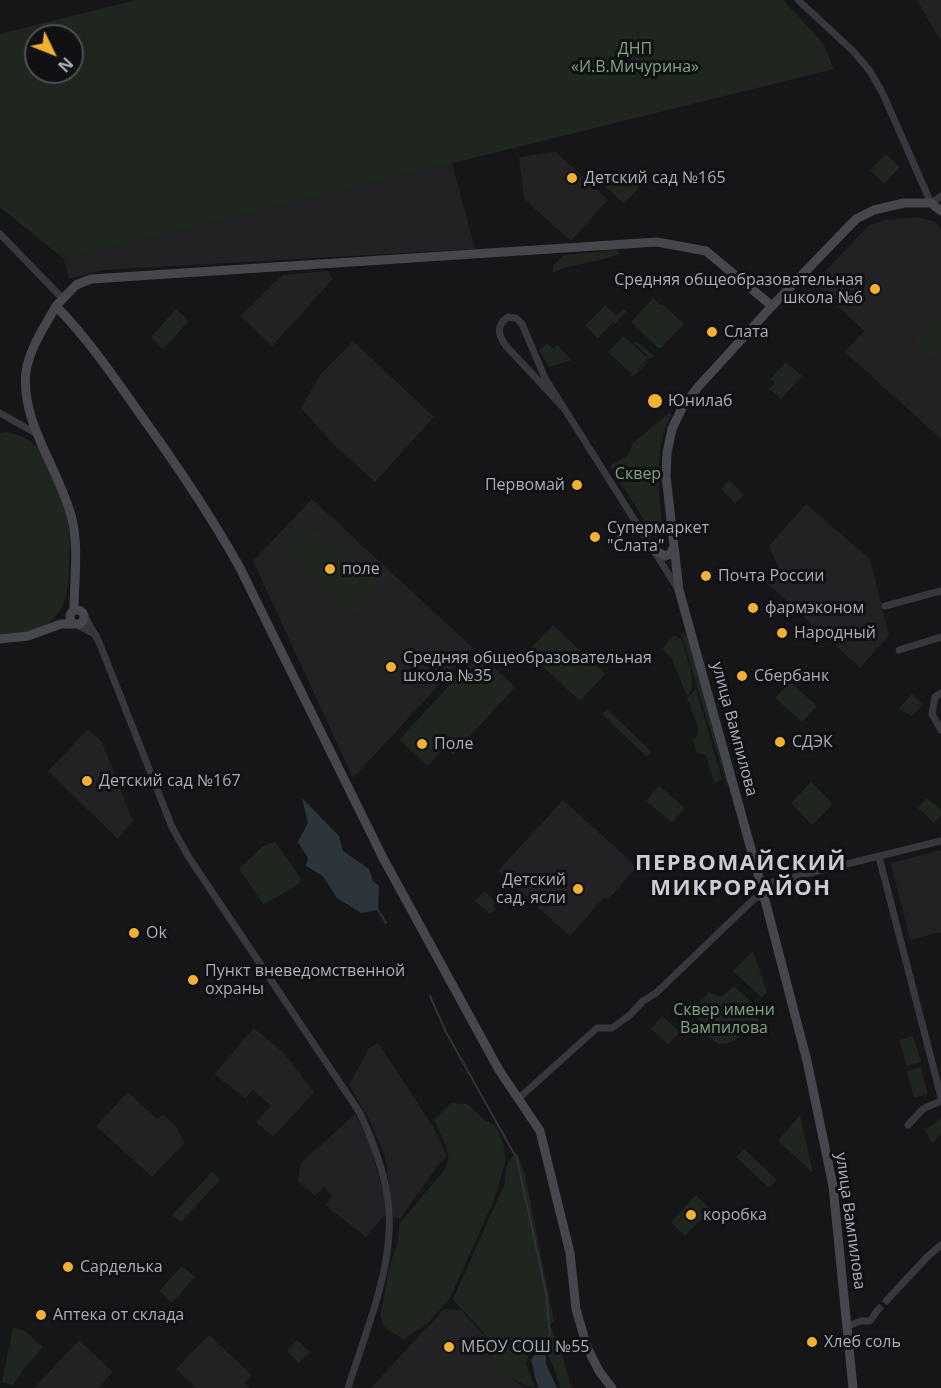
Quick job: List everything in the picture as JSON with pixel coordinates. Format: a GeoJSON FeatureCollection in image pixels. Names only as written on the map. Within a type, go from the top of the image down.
{"type":"FeatureCollection","features":[{"type":"Feature","properties":{"kind":"street"},"geometry":{"type":"LineString","coordinates":[[798,0],[853,51],[870,71],[883,94],[931,203],[941,211]]}},
{"type":"Feature","properties":{"kind":"street"},"geometry":{"type":"LineString","coordinates":[[931,203],[941,196]]}},
{"type":"Feature","properties":{"kind":"street","name":"улица Вампилова"},"geometry":{"type":"LineString","coordinates":[[853,1388],[833,1186],[807,1061],[679,590],[666,476],[667,453],[672,429],[682,408],[698,387],[856,219],[890,205],[931,203]]}},
{"type":"Feature","properties":{"kind":"street"},"geometry":{"type":"LineString","coordinates":[[0,234],[59,302],[87,339],[184,475],[219,529],[383,858],[499,1070],[540,1131],[570,1253],[576,1309],[587,1347],[599,1371],[612,1388]]}},
{"type":"Feature","properties":{"kind":"street"},"geometry":{"type":"LineString","coordinates":[[348,1388],[385,1264],[389,1232],[388,1203],[373,1140],[360,1113],[188,856],[172,827],[96,635],[78,613],[74,590],[73,522],[66,498],[39,436],[27,398],[26,372],[34,347],[59,302],[76,285],[91,279],[657,242],[706,251],[772,306]]}},
{"type":"Feature","properties":{"kind":"street"},"geometry":{"type":"LineString","coordinates":[[562,406],[500,338],[499,329],[502,321],[508,317],[516,318],[522,324],[542,373],[679,590]]}},
{"type":"Feature","properties":{"kind":"street"},"geometry":{"type":"LineString","coordinates":[[0,413],[39,436]]}},
{"type":"Feature","properties":{"kind":"street"},"geometry":{"type":"LineString","coordinates":[[654,550],[665,556],[670,554],[674,547]]}},
{"type":"Feature","properties":{"kind":"street"},"geometry":{"type":"LineString","coordinates":[[885,606],[941,591]]}},
{"type":"Feature","properties":{"kind":"street"},"geometry":{"type":"LineString","coordinates":[[0,639],[28,636],[61,624],[78,613]]}},
{"type":"Feature","properties":{"kind":"street"},"geometry":{"type":"LineString","coordinates":[[78,613],[70,619],[76,625],[96,635]]}},
{"type":"Feature","properties":{"kind":"street"},"geometry":{"type":"LineString","coordinates":[[61,624],[76,625]]}},
{"type":"Feature","properties":{"kind":"street"},"geometry":{"type":"LineString","coordinates":[[899,650],[941,638]]}},
{"type":"Feature","properties":{"kind":"street"},"geometry":{"type":"LineString","coordinates":[[941,693],[935,697],[932,714],[941,730]]}},
{"type":"Feature","properties":{"kind":"street"},"geometry":{"type":"LineString","coordinates":[[518,1099],[597,1028],[612,1028],[630,1015],[643,1001],[656,993],[762,890],[941,841]]}},
{"type":"Feature","properties":{"kind":"street"},"geometry":{"type":"LineString","coordinates":[[879,857],[941,1099],[923,1109],[908,1125]]}},
{"type":"Feature","properties":{"kind":"street"},"geometry":{"type":"LineString","coordinates":[[887,1300],[927,1256],[941,1245]]}},
{"type":"Feature","properties":{"kind":"street"},"geometry":{"type":"LineString","coordinates":[[848,1326],[861,1320],[871,1322],[877,1311]]}},
{"type":"Feature","properties":{"kind":"shaded area"},"geometry":{"type":"Polygon","coordinates":[[[917,0],[941,0],[941,42],[917,0]]]}},
{"type":"Feature","properties":{"kind":"shaded area"},"geometry":{"type":"Polygon","coordinates":[[[556,152],[608,200],[571,241],[524,199],[519,157],[556,152]]]}},
{"type":"Feature","properties":{"kind":"shaded area"},"geometry":{"type":"Polygon","coordinates":[[[452,163],[475,249],[104,270],[69,279],[64,259],[452,163]]]}},
{"type":"Feature","properties":{"kind":"shaded area"},"geometry":{"type":"Polygon","coordinates":[[[917,217],[936,222],[941,231],[941,439],[845,352],[864,331],[814,283],[868,226],[885,220],[917,217]]]}},
{"type":"Feature","properties":{"kind":"shaded area"},"geometry":{"type":"Polygon","coordinates":[[[328,271],[333,279],[272,346],[241,316],[282,275],[328,271]]]}},
{"type":"Feature","properties":{"kind":"shaded area"},"geometry":{"type":"Polygon","coordinates":[[[353,341],[434,417],[375,482],[333,444],[301,408],[320,375],[353,341]]]}},
{"type":"Feature","properties":{"kind":"shaded area"},"geometry":{"type":"Polygon","coordinates":[[[312,499],[473,648],[353,778],[253,561],[312,499]]]}},
{"type":"Feature","properties":{"kind":"shaded area"},"geometry":{"type":"Polygon","coordinates":[[[806,504],[870,559],[889,635],[860,668],[765,581],[778,566],[769,546],[806,504]]]}},
{"type":"Feature","properties":{"kind":"shaded area"},"geometry":{"type":"Polygon","coordinates":[[[88,729],[102,742],[133,821],[118,839],[48,771],[88,729]]]}},
{"type":"Feature","properties":{"kind":"shaded area"},"geometry":{"type":"Polygon","coordinates":[[[302,798],[339,836],[343,851],[369,869],[373,881],[379,886],[378,910],[361,913],[337,898],[323,876],[306,866],[308,858],[298,842],[308,823],[302,798]]]}},
{"type":"Feature","properties":{"kind":"shaded area"},"geometry":{"type":"Polygon","coordinates":[[[563,800],[637,867],[608,900],[604,897],[570,936],[498,871],[563,800]]]}},
{"type":"Feature","properties":{"kind":"shaded area"},"geometry":{"type":"Polygon","coordinates":[[[941,850],[941,932],[910,940],[891,863],[941,850]]]}},
{"type":"Feature","properties":{"kind":"shaded area"},"geometry":{"type":"Polygon","coordinates":[[[254,1028],[283,1052],[314,1092],[273,1137],[256,1122],[271,1106],[253,1090],[245,1098],[214,1074],[254,1028]]]}},
{"type":"Feature","properties":{"kind":"shaded area"},"geometry":{"type":"Polygon","coordinates":[[[378,1043],[434,1128],[447,1157],[439,1164],[400,1219],[393,1217],[385,1156],[370,1121],[349,1085],[369,1048],[378,1043]]]}},
{"type":"Feature","properties":{"kind":"shaded area"},"geometry":{"type":"Polygon","coordinates":[[[128,1092],[157,1119],[163,1115],[176,1126],[184,1143],[152,1177],[96,1126],[128,1092]]]}},
{"type":"Feature","properties":{"kind":"shaded area"},"geometry":{"type":"Polygon","coordinates":[[[355,1114],[369,1142],[384,1195],[385,1215],[366,1237],[325,1205],[333,1196],[324,1187],[315,1196],[298,1181],[300,1164],[355,1114]]]}},
{"type":"Feature","properties":{"kind":"shaded area","name":"МБОУ СОШ №55"},"geometry":{"type":"Polygon","coordinates":[[[444,1309],[461,1310],[486,1337],[491,1357],[508,1376],[525,1388],[371,1388],[444,1309]]]}},
{"type":"Feature","properties":{"kind":"shaded area"},"geometry":{"type":"Polygon","coordinates":[[[209,1335],[252,1375],[245,1383],[249,1388],[197,1388],[176,1369],[209,1335]]]}},
{"type":"Feature","properties":{"kind":"shaded area"},"geometry":{"type":"Polygon","coordinates":[[[79,1340],[113,1372],[98,1388],[34,1388],[79,1340]]]}},
{"type":"Feature","properties":{"kind":"shaded area"},"geometry":{"type":"Polygon","coordinates":[[[537,1351],[541,1351],[546,1357],[546,1364],[557,1388],[539,1388],[531,1360],[537,1351]]]}},
{"type":"Feature","properties":{"kind":"green space","name":"ДНП «И.В.Мичурина»"},"geometry":{"type":"Polygon","coordinates":[[[136,0],[783,0],[823,43],[834,69],[64,259],[0,207],[0,34],[24,28],[24,84],[84,84],[84,24],[40,24],[136,0]]]}},
{"type":"Feature","properties":{"kind":"green space"},"geometry":{"type":"Polygon","coordinates":[[[886,154],[900,167],[884,184],[870,170],[886,154]]]}},
{"type":"Feature","properties":{"kind":"green space"},"geometry":{"type":"Polygon","coordinates":[[[614,174],[622,181],[629,174],[641,185],[624,204],[604,185],[614,174]]]}},
{"type":"Feature","properties":{"kind":"green space"},"geometry":{"type":"Polygon","coordinates":[[[618,250],[620,255],[564,268],[553,273],[553,266],[564,255],[618,250]]]}},
{"type":"Feature","properties":{"kind":"green space"},"geometry":{"type":"Polygon","coordinates":[[[653,298],[684,324],[661,348],[657,347],[631,322],[653,298]]]}},
{"type":"Feature","properties":{"kind":"green space"},"geometry":{"type":"Polygon","coordinates":[[[605,305],[616,315],[623,309],[627,311],[598,338],[585,326],[605,305]]]}},
{"type":"Feature","properties":{"kind":"green space"},"geometry":{"type":"Polygon","coordinates":[[[176,309],[189,321],[163,349],[151,337],[176,309]]]}},
{"type":"Feature","properties":{"kind":"green space"},"geometry":{"type":"Polygon","coordinates":[[[941,310],[941,352],[933,359],[915,345],[914,338],[941,310]]]}},
{"type":"Feature","properties":{"kind":"green space"},"geometry":{"type":"Polygon","coordinates":[[[623,336],[648,358],[634,343],[636,341],[654,356],[647,359],[634,374],[647,363],[634,376],[628,375],[632,374],[608,352],[623,336]]]}},
{"type":"Feature","properties":{"kind":"green space"},"geometry":{"type":"Polygon","coordinates":[[[547,343],[553,349],[557,345],[572,360],[549,367],[539,351],[547,343]]]}},
{"type":"Feature","properties":{"kind":"green space"},"geometry":{"type":"Polygon","coordinates":[[[786,362],[802,376],[781,399],[769,389],[775,383],[770,379],[786,362]]]}},
{"type":"Feature","properties":{"kind":"green space","name":"Сквер"},"geometry":{"type":"Polygon","coordinates":[[[670,412],[671,416],[665,429],[659,461],[664,546],[659,544],[610,466],[628,455],[633,443],[670,412]]]}},
{"type":"Feature","properties":{"kind":"green space"},"geometry":{"type":"Polygon","coordinates":[[[0,433],[17,434],[34,444],[56,477],[68,509],[69,573],[68,588],[62,607],[52,619],[39,628],[0,636],[0,433]]]}},
{"type":"Feature","properties":{"kind":"green space"},"geometry":{"type":"Polygon","coordinates":[[[729,480],[744,495],[735,503],[721,489],[729,480]]]}},
{"type":"Feature","properties":{"kind":"green space","name":"поле"},"geometry":{"type":"Polygon","coordinates":[[[304,529],[316,530],[372,580],[376,593],[369,604],[357,612],[346,610],[289,558],[292,541],[304,529]]]}},
{"type":"Feature","properties":{"kind":"green space"},"geometry":{"type":"Polygon","coordinates":[[[553,625],[605,674],[580,701],[527,652],[553,625]]]}},
{"type":"Feature","properties":{"kind":"green space"},"geometry":{"type":"Polygon","coordinates":[[[683,633],[689,639],[730,785],[727,786],[682,636],[683,633]]]}},
{"type":"Feature","properties":{"kind":"green space"},"geometry":{"type":"Polygon","coordinates":[[[674,635],[681,639],[692,678],[691,691],[687,696],[671,657],[662,649],[674,635]]]}},
{"type":"Feature","properties":{"kind":"green space"},"geometry":{"type":"Polygon","coordinates":[[[479,653],[515,687],[453,755],[445,747],[428,766],[399,740],[479,653]]]}},
{"type":"Feature","properties":{"kind":"green space"},"geometry":{"type":"Polygon","coordinates":[[[790,682],[817,706],[802,722],[775,698],[790,682]]]}},
{"type":"Feature","properties":{"kind":"green space"},"geometry":{"type":"Polygon","coordinates":[[[696,689],[722,779],[714,784],[706,755],[697,753],[693,741],[698,734],[698,727],[687,698],[696,689]]]}},
{"type":"Feature","properties":{"kind":"green space"},"geometry":{"type":"Polygon","coordinates":[[[912,694],[923,705],[912,716],[898,709],[912,694]]]}},
{"type":"Feature","properties":{"kind":"green space"},"geometry":{"type":"Polygon","coordinates":[[[607,709],[652,752],[647,757],[602,714],[607,709]]]}},
{"type":"Feature","properties":{"kind":"green space"},"geometry":{"type":"Polygon","coordinates":[[[811,782],[833,804],[812,825],[791,803],[811,782]]]}},
{"type":"Feature","properties":{"kind":"green space"},"geometry":{"type":"Polygon","coordinates":[[[659,786],[685,808],[672,823],[646,801],[659,786]]]}},
{"type":"Feature","properties":{"kind":"green space"},"geometry":{"type":"Polygon","coordinates":[[[927,798],[941,810],[941,816],[934,823],[918,808],[927,798]]]}},
{"type":"Feature","properties":{"kind":"green space"},"geometry":{"type":"Polygon","coordinates":[[[275,842],[302,880],[264,905],[239,869],[263,846],[275,842]]]}},
{"type":"Feature","properties":{"kind":"green space"},"geometry":{"type":"Polygon","coordinates":[[[484,891],[496,902],[492,906],[496,909],[490,914],[475,901],[484,891]]]}},
{"type":"Feature","properties":{"kind":"green space"},"geometry":{"type":"Polygon","coordinates":[[[753,951],[767,992],[762,998],[733,971],[753,951]]]}},
{"type":"Feature","properties":{"kind":"green space","name":"Сквер имени Вампилова"},"geometry":{"type":"Polygon","coordinates":[[[734,986],[755,1007],[758,1025],[747,1026],[742,1034],[730,1043],[721,1044],[701,1029],[701,1022],[691,1012],[709,992],[721,997],[734,986]]]}},
{"type":"Feature","properties":{"kind":"green space"},"geometry":{"type":"Polygon","coordinates":[[[662,1016],[680,1032],[668,1044],[651,1029],[662,1016]]]}},
{"type":"Feature","properties":{"kind":"green space"},"geometry":{"type":"Polygon","coordinates":[[[913,1036],[921,1062],[907,1066],[899,1040],[913,1036]]]}},
{"type":"Feature","properties":{"kind":"green space"},"geometry":{"type":"Polygon","coordinates":[[[921,1067],[928,1094],[914,1098],[907,1071],[921,1067]]]}},
{"type":"Feature","properties":{"kind":"green space"},"geometry":{"type":"Polygon","coordinates":[[[451,1103],[467,1104],[485,1120],[496,1126],[506,1160],[494,1200],[450,1298],[428,1323],[404,1339],[387,1329],[381,1319],[388,1275],[397,1242],[399,1224],[443,1172],[449,1160],[446,1146],[434,1120],[451,1103]]]}},
{"type":"Feature","properties":{"kind":"green space"},"geometry":{"type":"Polygon","coordinates":[[[800,1116],[813,1173],[778,1141],[800,1116]]]}},
{"type":"Feature","properties":{"kind":"green space"},"geometry":{"type":"Polygon","coordinates":[[[941,1118],[941,1134],[932,1143],[925,1130],[941,1118]]]}},
{"type":"Feature","properties":{"kind":"green space"},"geometry":{"type":"Polygon","coordinates":[[[744,1149],[777,1180],[769,1188],[736,1157],[744,1149]]]}},
{"type":"Feature","properties":{"kind":"green space"},"geometry":{"type":"Polygon","coordinates":[[[517,1153],[525,1174],[554,1321],[550,1325],[554,1335],[559,1339],[570,1384],[574,1388],[560,1388],[544,1344],[534,1341],[526,1363],[535,1388],[510,1377],[494,1362],[484,1334],[453,1299],[505,1183],[508,1162],[517,1153]]]}},
{"type":"Feature","properties":{"kind":"green space"},"geometry":{"type":"Polygon","coordinates":[[[212,1172],[220,1180],[181,1222],[172,1215],[212,1172]]]}},
{"type":"Feature","properties":{"kind":"green space","name":"коробка"},"geometry":{"type":"Polygon","coordinates":[[[696,1195],[711,1209],[685,1236],[671,1222],[696,1195]]]}},
{"type":"Feature","properties":{"kind":"green space"},"geometry":{"type":"Polygon","coordinates":[[[182,1266],[195,1277],[172,1303],[159,1291],[182,1266]]]}},
{"type":"Feature","properties":{"kind":"green space"},"geometry":{"type":"Polygon","coordinates":[[[13,1328],[24,1330],[43,1347],[13,1385],[2,1382],[13,1328]]]}},
{"type":"Feature","properties":{"kind":"green space"},"geometry":{"type":"Polygon","coordinates":[[[297,1340],[310,1352],[299,1363],[287,1351],[297,1340]]]}},
{"type":"Feature","properties":{"kind":"waterway"},"geometry":{"type":"LineString","coordinates":[[378,910],[386,923]]}},
{"type":"Feature","properties":{"kind":"waterway"},"geometry":{"type":"LineString","coordinates":[[430,996],[446,1032],[517,1159],[546,1293],[550,1335],[541,1351]]}},
{"type":"Feature","properties":{"kind":"tunnel"},"geometry":{"type":"LineString","coordinates":[[877,1311],[887,1300]]}},
{"type":"Feature","properties":{"kind":"place","name":"Детский сад №165"},"geometry":{"type":"Point","coordinates":[572,178]}},
{"type":"Feature","properties":{"kind":"place","name":"Средняя общеобразовательная школа №6"},"geometry":{"type":"Point","coordinates":[875,289]}},
{"type":"Feature","properties":{"kind":"place","name":"Слата"},"geometry":{"type":"Point","coordinates":[712,332]}},
{"type":"Feature","properties":{"kind":"place","name":"Юнилаб"},"geometry":{"type":"Point","coordinates":[655,401]}},
{"type":"Feature","properties":{"kind":"place","name":"Первомай"},"geometry":{"type":"Point","coordinates":[577,485]}},
{"type":"Feature","properties":{"kind":"place","name":"Супермаркет \"Слата\""},"geometry":{"type":"Point","coordinates":[595,537]}},
{"type":"Feature","properties":{"kind":"place","name":"поле"},"geometry":{"type":"Point","coordinates":[330,569]}},
{"type":"Feature","properties":{"kind":"place","name":"Почта России"},"geometry":{"type":"Point","coordinates":[706,576]}},
{"type":"Feature","properties":{"kind":"place","name":"фармэконом"},"geometry":{"type":"Point","coordinates":[753,608]}},
{"type":"Feature","properties":{"kind":"place","name":"Народный"},"geometry":{"type":"Point","coordinates":[782,633]}},
{"type":"Feature","properties":{"kind":"place","name":"Средняя общеобразовательная школа №35"},"geometry":{"type":"Point","coordinates":[391,667]}},
{"type":"Feature","properties":{"kind":"place","name":"Сбербанк"},"geometry":{"type":"Point","coordinates":[742,676]}},
{"type":"Feature","properties":{"kind":"place","name":"СДЭК"},"geometry":{"type":"Point","coordinates":[780,742]}},
{"type":"Feature","properties":{"kind":"place","name":"Поле"},"geometry":{"type":"Point","coordinates":[422,744]}},
{"type":"Feature","properties":{"kind":"place","name":"Детский сад №167"},"geometry":{"type":"Point","coordinates":[87,781]}},
{"type":"Feature","properties":{"kind":"place","name":"Детский сад, ясли"},"geometry":{"type":"Point","coordinates":[578,889]}},
{"type":"Feature","properties":{"kind":"place","name":"Ok"},"geometry":{"type":"Point","coordinates":[134,933]}},
{"type":"Feature","properties":{"kind":"place","name":"Пункт вневедомственной охраны"},"geometry":{"type":"Point","coordinates":[193,980]}},
{"type":"Feature","properties":{"kind":"place","name":"коробка"},"geometry":{"type":"Point","coordinates":[691,1215]}},
{"type":"Feature","properties":{"kind":"place","name":"Сарделька"},"geometry":{"type":"Point","coordinates":[68,1267]}},
{"type":"Feature","properties":{"kind":"place","name":"Аптека от склада"},"geometry":{"type":"Point","coordinates":[41,1315]}},
{"type":"Feature","properties":{"kind":"place","name":"Хлеб соль"},"geometry":{"type":"Point","coordinates":[812,1342]}},
{"type":"Feature","properties":{"kind":"place","name":"МБОУ СОШ №55"},"geometry":{"type":"Point","coordinates":[449,1347]}},
{"type":"Feature","properties":{"kind":"district","name":"ПЕРВОМАЙСКИЙ МИКРОРАЙОН"},"geometry":{"type":"Point","coordinates":[741,876]}}]}
